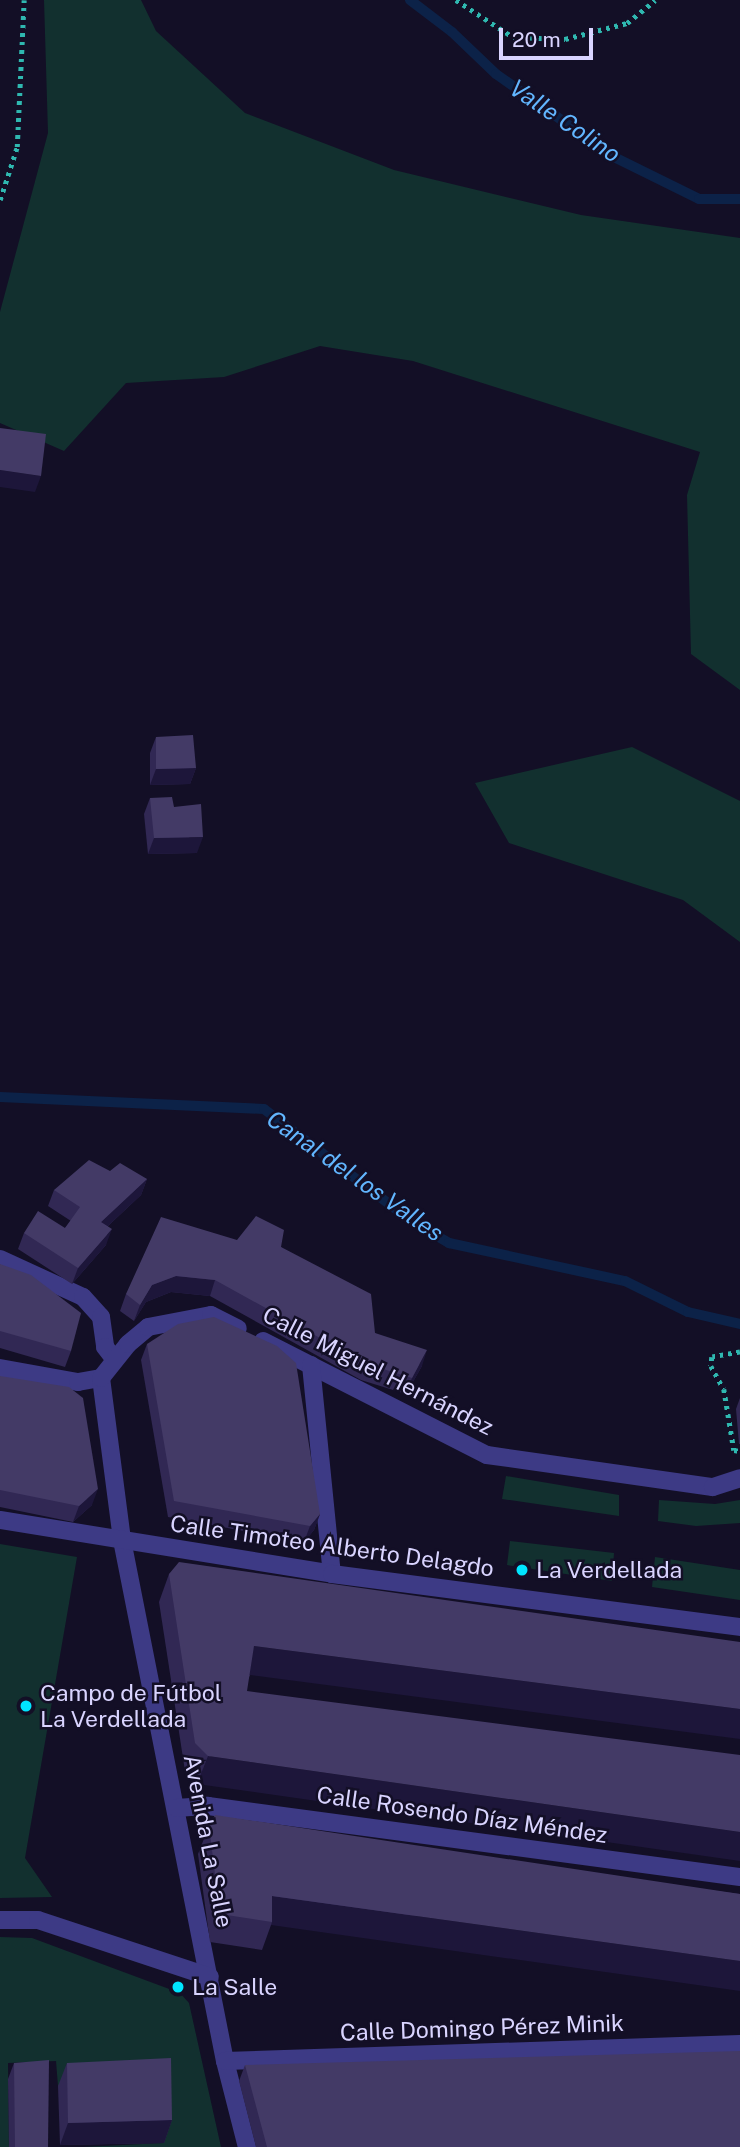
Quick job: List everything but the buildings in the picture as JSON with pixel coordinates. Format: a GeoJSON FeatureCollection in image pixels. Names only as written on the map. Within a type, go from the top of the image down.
{"type":"FeatureCollection","features":[{"type":"Feature","properties":{"kind":"street"},"geometry":{"type":"LineString","coordinates":[[0,1259],[83,1297],[101,1317],[105,1347],[116,1360]]}},
{"type":"Feature","properties":{"kind":"street","name":"Calle Miguel Hernández"},"geometry":{"type":"LineString","coordinates":[[102,1378],[148,1327],[211,1315],[487,1454],[713,1487],[740,1478]]}},
{"type":"Feature","properties":{"kind":"street"},"geometry":{"type":"LineString","coordinates":[[311,1365],[332,1574]]}},
{"type":"Feature","properties":{"kind":"street"},"geometry":{"type":"LineString","coordinates":[[0,1368],[78,1382],[102,1378]]}},
{"type":"Feature","properties":{"kind":"street","name":"Avenida La Salle"},"geometry":{"type":"LineString","coordinates":[[102,1378],[122,1540],[225,2061],[247,2147]]}},
{"type":"Feature","properties":{"kind":"street","name":"Calle Timoteo Alberto Delagdo"},"geometry":{"type":"LineString","coordinates":[[0,1520],[332,1574],[740,1627]]}},
{"type":"Feature","properties":{"kind":"street","name":"Calle Rosendo Díaz Méndez"},"geometry":{"type":"LineString","coordinates":[[177,1808],[208,1807],[740,1877]]}},
{"type":"Feature","properties":{"kind":"street"},"geometry":{"type":"LineString","coordinates":[[0,1920],[38,1920],[210,1977]]}},
{"type":"Feature","properties":{"kind":"street","name":"Calle Domingo Pérez Minik"},"geometry":{"type":"LineString","coordinates":[[225,2061],[740,2044]]}},
{"type":"Feature","properties":{"kind":"path"},"geometry":{"type":"LineString","coordinates":[[0,200],[17,146],[24,0]]}},
{"type":"Feature","properties":{"kind":"path"},"geometry":{"type":"LineString","coordinates":[[456,0],[513,37],[565,39],[626,23],[655,0]]}},
{"type":"Feature","properties":{"kind":"path"},"geometry":{"type":"LineString","coordinates":[[740,1352],[712,1357],[711,1366],[724,1389],[734,1450],[740,1451]]}},
{"type":"Feature","properties":{"kind":"green space"},"geometry":{"type":"Polygon","coordinates":[[[44,0],[141,0],[156,31],[245,113],[394,170],[581,215],[740,238],[740,690],[691,654],[687,495],[700,452],[413,361],[320,346],[224,377],[126,383],[64,451],[0,423],[0,312],[48,133],[44,0]]]}},
{"type":"Feature","properties":{"kind":"green space"},"geometry":{"type":"Polygon","coordinates":[[[632,747],[740,801],[740,942],[683,900],[509,843],[475,783],[632,747]]]}},
{"type":"Feature","properties":{"kind":"green space"},"geometry":{"type":"Polygon","coordinates":[[[506,1476],[619,1495],[619,1516],[502,1499],[506,1476]]]}},
{"type":"Feature","properties":{"kind":"green space"},"geometry":{"type":"Polygon","coordinates":[[[659,1500],[715,1504],[740,1500],[740,1523],[696,1526],[658,1521],[659,1500]]]}},
{"type":"Feature","properties":{"kind":"green space"},"geometry":{"type":"Polygon","coordinates":[[[510,1541],[614,1553],[612,1581],[507,1565],[510,1541]]]}},
{"type":"Feature","properties":{"kind":"green space","name":"Campo de Fútbol La Verdellada"},"geometry":{"type":"Polygon","coordinates":[[[0,1544],[77,1557],[25,1858],[52,1897],[0,1898],[0,1544]]]}},
{"type":"Feature","properties":{"kind":"green space"},"geometry":{"type":"Polygon","coordinates":[[[655,1557],[740,1570],[740,1600],[652,1587],[655,1557]]]}},
{"type":"Feature","properties":{"kind":"green space"},"geometry":{"type":"Polygon","coordinates":[[[0,1937],[32,1938],[180,1993],[189,2003],[221,2147],[83,2147],[163,2143],[162,2081],[58,2086],[56,2061],[8,2063],[9,2147],[0,2147],[0,1937]]]}},
{"type":"Feature","properties":{"kind":"waterway","name":"Valle Colino"},"geometry":{"type":"LineString","coordinates":[[410,0],[452,32],[496,74],[614,157],[699,199],[740,199]]}},
{"type":"Feature","properties":{"kind":"waterway","name":"Canal del los Valles"},"geometry":{"type":"LineString","coordinates":[[0,1097],[264,1109],[413,1222],[449,1243],[625,1281],[688,1312],[740,1324]]}},
{"type":"Feature","properties":{"kind":"place","name":"La Verdellada"},"geometry":{"type":"Point","coordinates":[522,1570]}},
{"type":"Feature","properties":{"kind":"place","name":"Campo de Fútbol La Verdellada"},"geometry":{"type":"Point","coordinates":[26,1706]}},
{"type":"Feature","properties":{"kind":"place","name":"La Salle"},"geometry":{"type":"Point","coordinates":[178,1987]}}]}
